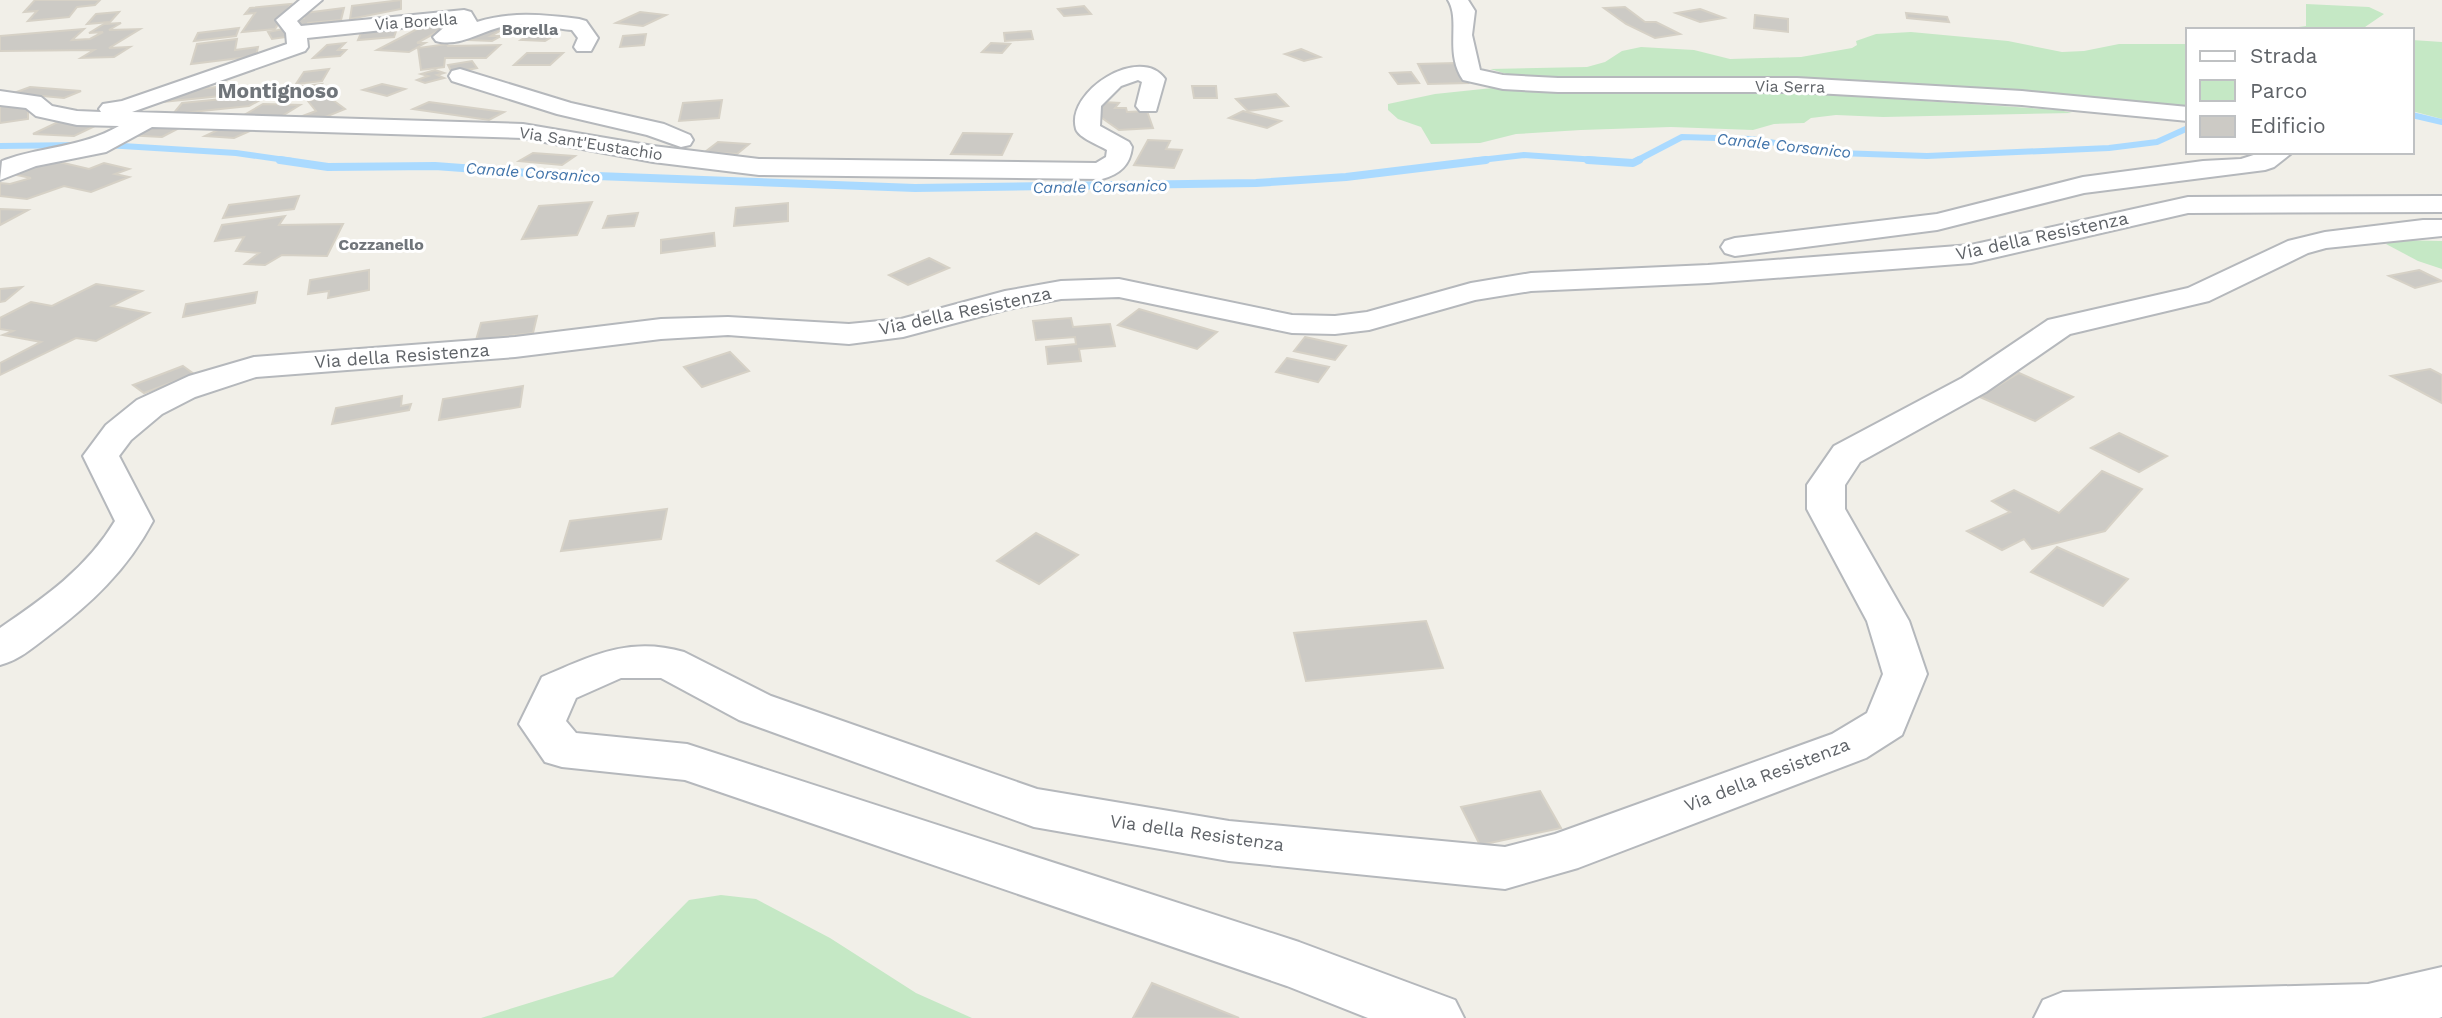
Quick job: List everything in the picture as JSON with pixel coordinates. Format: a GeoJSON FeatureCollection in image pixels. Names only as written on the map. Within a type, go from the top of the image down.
{"type":"FeatureCollection","features":[{"type":"Feature","properties":{"kind":"street"},"geometry":{"type":"LineString","coordinates":[[65,116],[127,107],[298,47],[296,33],[286,20],[312,0]]}},
{"type":"Feature","properties":{"kind":"street","name":"Via Serra"},"geometry":{"type":"LineString","coordinates":[[1458,0],[1465,11],[1463,25],[1466,66],[1471,75],[1483,79],[1558,85],[1809,85],[2022,98],[2186,114]]}},
{"type":"Feature","properties":{"kind":"street","name":"Via Borella"},"geometry":{"type":"LineString","coordinates":[[296,33],[464,16],[468,20],[443,37],[446,38],[503,20],[528,19],[579,26],[587,38],[584,47]]}},
{"type":"Feature","properties":{"kind":"street","name":"Via Sant'Eustachio"},"geometry":{"type":"LineString","coordinates":[[0,98],[33,102],[44,111],[65,116],[146,121],[523,131],[681,158],[759,167],[1102,171],[1118,160],[1120,147],[1088,129],[1089,106],[1113,81],[1140,72],[1154,79],[1148,106]]}},
{"type":"Feature","properties":{"kind":"street"},"geometry":{"type":"LineString","coordinates":[[460,76],[565,109],[655,129],[684,141],[688,148],[681,158]]}},
{"type":"Feature","properties":{"kind":"street"},"geometry":{"type":"LineString","coordinates":[[0,172],[14,163],[34,158],[92,149],[146,121]]}},
{"type":"Feature","properties":{"kind":"street"},"geometry":{"type":"LineString","coordinates":[[1688,275],[1674,261],[1675,256],[1937,222],[2083,186],[2253,165],[2265,162],[2278,154]]}},
{"type":"Feature","properties":{"kind":"street","name":"Via della Resistenza"},"geometry":{"type":"LineString","coordinates":[[0,650],[87,585],[122,546],[134,521],[101,456],[120,430],[144,410],[217,377],[254,367],[515,347],[661,329],[728,326],[849,334],[903,328],[1005,300],[1061,290],[1119,288],[1292,324],[1335,325],[1369,321],[1471,292],[1531,282],[1688,275],[1971,254],[2188,205],[2442,204]]}},
{"type":"Feature","properties":{"kind":"street","name":"Via della Resistenza"},"geometry":{"type":"LineString","coordinates":[[1435,1018],[1274,957],[687,762],[562,749],[542,724],[558,688],[615,663],[668,663],[755,708],[1034,808],[1229,841],[1505,868],[1560,853],[1849,746],[1886,723],[1905,674],[1888,621],[1826,509],[1826,485],[1847,454],[1974,385],[2059,327],[2198,295],[2298,247],[2325,240],[2442,228]]}},
{"type":"Feature","properties":{"kind":"street"},"geometry":{"type":"LineString","coordinates":[[2063,1018],[2368,1010],[2442,992]]}},
{"type":"Feature","properties":{"kind":"green space"},"geometry":{"type":"Polygon","coordinates":[[[2306,4],[2369,7],[2384,14],[2365,28],[2292,28],[2306,26],[2306,4]]]}},
{"type":"Feature","properties":{"kind":"green space"},"geometry":{"type":"Polygon","coordinates":[[[1911,32],[2008,41],[2062,52],[2119,44],[2186,44],[2186,112],[1812,82],[1510,75],[1490,69],[1587,67],[1605,62],[1622,51],[1641,47],[1694,50],[1730,59],[1801,57],[1852,48],[1857,45],[1856,41],[1876,34],[1911,32]]]}},
{"type":"Feature","properties":{"kind":"green space"},"geometry":{"type":"Polygon","coordinates":[[[2414,40],[2442,42],[2442,119],[2414,112],[2414,40]]]}},
{"type":"Feature","properties":{"kind":"green space"},"geometry":{"type":"Polygon","coordinates":[[[1502,87],[1776,91],[2072,113],[1883,117],[1836,115],[1811,118],[1804,123],[1774,124],[1753,130],[1671,127],[1581,130],[1516,134],[1480,143],[1431,144],[1421,127],[1398,119],[1388,110],[1388,104],[1435,94],[1502,87]]]}},
{"type":"Feature","properties":{"kind":"green space"},"geometry":{"type":"Polygon","coordinates":[[[2395,240],[2442,241],[2442,269],[2418,261],[2386,244],[2395,240]]]}},
{"type":"Feature","properties":{"kind":"green space"},"geometry":{"type":"Polygon","coordinates":[[[721,895],[756,899],[830,938],[916,993],[972,1018],[481,1018],[613,977],[689,900],[721,895]]]}},
{"type":"Feature","properties":{"kind":"building"},"geometry":{"type":"Polygon","coordinates":[[[35,0],[100,0],[95,5],[77,7],[69,17],[28,21],[37,11],[24,12],[35,0]]]}},
{"type":"Feature","properties":{"kind":"building"},"geometry":{"type":"Polygon","coordinates":[[[401,0],[401,9],[350,19],[352,6],[401,0]]]}},
{"type":"Feature","properties":{"kind":"building"},"geometry":{"type":"Polygon","coordinates":[[[291,4],[275,29],[242,32],[255,13],[245,14],[250,8],[291,4]]]}},
{"type":"Feature","properties":{"kind":"building"},"geometry":{"type":"Polygon","coordinates":[[[1084,6],[1091,14],[1064,16],[1058,9],[1084,6]]]}},
{"type":"Feature","properties":{"kind":"building"},"geometry":{"type":"Polygon","coordinates":[[[1625,7],[1645,22],[1656,22],[1680,34],[1655,38],[1626,24],[1604,8],[1625,7]]]}},
{"type":"Feature","properties":{"kind":"building"},"geometry":{"type":"Polygon","coordinates":[[[344,8],[341,20],[308,23],[306,28],[293,29],[292,20],[304,18],[305,13],[344,8]]]}},
{"type":"Feature","properties":{"kind":"building"},"geometry":{"type":"Polygon","coordinates":[[[1700,9],[1724,18],[1700,22],[1676,13],[1700,9]]]}},
{"type":"Feature","properties":{"kind":"building"},"geometry":{"type":"Polygon","coordinates":[[[119,12],[110,22],[87,24],[96,14],[119,12]]]}},
{"type":"Feature","properties":{"kind":"building"},"geometry":{"type":"Polygon","coordinates":[[[640,12],[666,15],[643,26],[616,23],[640,12]]]}},
{"type":"Feature","properties":{"kind":"building"},"geometry":{"type":"Polygon","coordinates":[[[1906,13],[1947,17],[1949,22],[1907,18],[1906,13]]]}},
{"type":"Feature","properties":{"kind":"building"},"geometry":{"type":"Polygon","coordinates":[[[1755,15],[1788,19],[1788,32],[1754,28],[1755,15]]]}},
{"type":"Feature","properties":{"kind":"building"},"geometry":{"type":"Polygon","coordinates":[[[121,23],[109,30],[140,29],[109,48],[130,47],[114,57],[81,58],[94,50],[0,51],[0,36],[84,29],[72,40],[90,39],[103,32],[89,33],[104,24],[121,23]]]}},
{"type":"Feature","properties":{"kind":"building"},"geometry":{"type":"Polygon","coordinates":[[[399,23],[394,37],[358,40],[364,26],[399,23]]]}},
{"type":"Feature","properties":{"kind":"building"},"geometry":{"type":"Polygon","coordinates":[[[423,26],[446,27],[417,43],[425,43],[409,52],[377,50],[423,26]]]}},
{"type":"Feature","properties":{"kind":"building"},"geometry":{"type":"Polygon","coordinates":[[[488,27],[505,28],[491,36],[501,36],[492,41],[465,40],[488,27]]]}},
{"type":"Feature","properties":{"kind":"building"},"geometry":{"type":"Polygon","coordinates":[[[239,28],[236,36],[194,41],[198,33],[239,28]]]}},
{"type":"Feature","properties":{"kind":"building"},"geometry":{"type":"Polygon","coordinates":[[[288,28],[293,36],[272,39],[268,32],[288,28]]]}},
{"type":"Feature","properties":{"kind":"building"},"geometry":{"type":"Polygon","coordinates":[[[1031,31],[1033,39],[1005,41],[1004,33],[1031,31]]]}},
{"type":"Feature","properties":{"kind":"building"},"geometry":{"type":"Polygon","coordinates":[[[646,34],[644,45],[620,47],[623,36],[646,34]]]}},
{"type":"Feature","properties":{"kind":"building"},"geometry":{"type":"Polygon","coordinates":[[[529,35],[553,36],[545,41],[521,40],[529,35]]]}},
{"type":"Feature","properties":{"kind":"building"},"geometry":{"type":"Polygon","coordinates":[[[237,39],[235,50],[258,47],[256,56],[191,64],[197,44],[237,39]]]}},
{"type":"Feature","properties":{"kind":"building"},"geometry":{"type":"Polygon","coordinates":[[[345,43],[338,50],[346,50],[340,56],[313,58],[327,45],[345,43]]]}},
{"type":"Feature","properties":{"kind":"building"},"geometry":{"type":"Polygon","coordinates":[[[991,43],[1010,44],[1002,53],[982,52],[991,43]]]}},
{"type":"Feature","properties":{"kind":"building"},"geometry":{"type":"Polygon","coordinates":[[[447,44],[500,45],[486,58],[445,58],[444,67],[421,70],[418,48],[447,44]]]}},
{"type":"Feature","properties":{"kind":"building"},"geometry":{"type":"Polygon","coordinates":[[[1301,49],[1320,57],[1304,61],[1285,54],[1301,49]]]}},
{"type":"Feature","properties":{"kind":"building"},"geometry":{"type":"Polygon","coordinates":[[[527,53],[563,53],[550,65],[514,65],[527,53]]]}},
{"type":"Feature","properties":{"kind":"building"},"geometry":{"type":"Polygon","coordinates":[[[472,61],[477,68],[452,73],[448,65],[472,61]]]}},
{"type":"Feature","properties":{"kind":"building"},"geometry":{"type":"Polygon","coordinates":[[[1456,63],[1468,83],[1428,84],[1418,64],[1456,63]]]}},
{"type":"Feature","properties":{"kind":"building"},"geometry":{"type":"Polygon","coordinates":[[[329,69],[322,81],[296,84],[304,72],[329,69]]]}},
{"type":"Feature","properties":{"kind":"building"},"geometry":{"type":"Polygon","coordinates":[[[435,70],[444,73],[437,75],[444,78],[425,83],[417,80],[428,76],[421,74],[435,70]]]}},
{"type":"Feature","properties":{"kind":"building"},"geometry":{"type":"Polygon","coordinates":[[[1411,72],[1419,83],[1398,84],[1390,73],[1411,72]]]}},
{"type":"Feature","properties":{"kind":"building"},"geometry":{"type":"Polygon","coordinates":[[[322,84],[315,94],[293,97],[295,87],[322,84]]]}},
{"type":"Feature","properties":{"kind":"building"},"geometry":{"type":"Polygon","coordinates":[[[382,84],[405,89],[387,96],[363,90],[382,84]]]}},
{"type":"Feature","properties":{"kind":"building"},"geometry":{"type":"Polygon","coordinates":[[[227,86],[221,96],[162,102],[169,92],[227,86]]]}},
{"type":"Feature","properties":{"kind":"building"},"geometry":{"type":"Polygon","coordinates":[[[1192,86],[1216,86],[1217,98],[1194,98],[1192,86]]]}},
{"type":"Feature","properties":{"kind":"building"},"geometry":{"type":"Polygon","coordinates":[[[30,87],[81,91],[64,98],[32,95],[23,99],[3,97],[30,87]]]}},
{"type":"Feature","properties":{"kind":"building"},"geometry":{"type":"Polygon","coordinates":[[[1276,94],[1288,106],[1248,111],[1236,99],[1276,94]]]}},
{"type":"Feature","properties":{"kind":"building"},"geometry":{"type":"Polygon","coordinates":[[[326,95],[345,109],[318,120],[300,117],[316,111],[308,101],[326,95]]]}},
{"type":"Feature","properties":{"kind":"building"},"geometry":{"type":"Polygon","coordinates":[[[243,97],[262,99],[249,106],[173,114],[182,103],[243,97]]]}},
{"type":"Feature","properties":{"kind":"building"},"geometry":{"type":"Polygon","coordinates":[[[722,100],[719,118],[679,121],[683,103],[722,100]]]}},
{"type":"Feature","properties":{"kind":"building"},"geometry":{"type":"Polygon","coordinates":[[[0,102],[28,103],[28,119],[0,123],[0,102]]]}},
{"type":"Feature","properties":{"kind":"building"},"geometry":{"type":"Polygon","coordinates":[[[429,102],[504,112],[489,120],[413,109],[429,102]]]}},
{"type":"Feature","properties":{"kind":"building"},"geometry":{"type":"Polygon","coordinates":[[[1103,102],[1119,103],[1115,108],[1126,108],[1127,112],[1147,111],[1153,128],[1119,130],[1095,113],[1103,102]]]}},
{"type":"Feature","properties":{"kind":"building"},"geometry":{"type":"Polygon","coordinates":[[[263,104],[300,105],[282,116],[244,115],[263,104]]]}},
{"type":"Feature","properties":{"kind":"building"},"geometry":{"type":"Polygon","coordinates":[[[1243,111],[1281,121],[1267,128],[1229,118],[1243,111]]]}},
{"type":"Feature","properties":{"kind":"building"},"geometry":{"type":"Polygon","coordinates":[[[58,122],[99,124],[74,136],[33,134],[58,122]]]}},
{"type":"Feature","properties":{"kind":"building"},"geometry":{"type":"Polygon","coordinates":[[[146,123],[185,125],[162,137],[122,135],[146,123]]]}},
{"type":"Feature","properties":{"kind":"building"},"geometry":{"type":"Polygon","coordinates":[[[222,128],[252,130],[234,138],[205,136],[222,128]]]}},
{"type":"Feature","properties":{"kind":"building"},"geometry":{"type":"Polygon","coordinates":[[[963,133],[1012,134],[1002,155],[951,154],[963,133]]]}},
{"type":"Feature","properties":{"kind":"building"},"geometry":{"type":"Polygon","coordinates":[[[1148,140],[1170,141],[1166,149],[1182,150],[1174,168],[1134,165],[1148,140]]]}},
{"type":"Feature","properties":{"kind":"building"},"geometry":{"type":"Polygon","coordinates":[[[718,142],[749,144],[737,154],[705,152],[718,142]]]}},
{"type":"Feature","properties":{"kind":"building"},"geometry":{"type":"Polygon","coordinates":[[[533,153],[575,156],[562,165],[519,161],[533,153]]]}},
{"type":"Feature","properties":{"kind":"building"},"geometry":{"type":"Polygon","coordinates":[[[55,161],[89,169],[104,163],[129,169],[115,174],[129,177],[91,192],[64,186],[27,199],[0,196],[0,183],[10,184],[31,178],[7,173],[32,163],[42,165],[55,161]]]}},
{"type":"Feature","properties":{"kind":"building"},"geometry":{"type":"Polygon","coordinates":[[[299,196],[294,209],[223,218],[229,205],[299,196]]]}},
{"type":"Feature","properties":{"kind":"building"},"geometry":{"type":"Polygon","coordinates":[[[592,202],[577,235],[522,239],[539,206],[592,202]]]}},
{"type":"Feature","properties":{"kind":"building"},"geometry":{"type":"Polygon","coordinates":[[[788,203],[788,221],[734,226],[736,208],[788,203]]]}},
{"type":"Feature","properties":{"kind":"building"},"geometry":{"type":"Polygon","coordinates":[[[0,209],[28,210],[0,225],[0,209]]]}},
{"type":"Feature","properties":{"kind":"building"},"geometry":{"type":"Polygon","coordinates":[[[638,213],[634,226],[603,228],[608,216],[638,213]]]}},
{"type":"Feature","properties":{"kind":"building"},"geometry":{"type":"Polygon","coordinates":[[[285,216],[279,225],[343,224],[327,256],[282,255],[265,265],[245,264],[259,253],[236,251],[244,237],[215,241],[222,225],[285,216]]]}},
{"type":"Feature","properties":{"kind":"building"},"geometry":{"type":"Polygon","coordinates":[[[714,233],[715,246],[661,253],[661,240],[714,233]]]}},
{"type":"Feature","properties":{"kind":"building"},"geometry":{"type":"Polygon","coordinates":[[[929,258],[949,268],[908,285],[889,275],[929,258]]]}},
{"type":"Feature","properties":{"kind":"building"},"geometry":{"type":"Polygon","coordinates":[[[369,270],[369,290],[328,298],[329,291],[308,294],[310,280],[369,270]]]}},
{"type":"Feature","properties":{"kind":"building"},"geometry":{"type":"Polygon","coordinates":[[[2419,270],[2442,281],[2415,288],[2389,276],[2419,270]]]}},
{"type":"Feature","properties":{"kind":"building"},"geometry":{"type":"Polygon","coordinates":[[[96,284],[142,291],[112,306],[149,313],[96,341],[76,338],[0,375],[0,363],[41,342],[3,335],[13,331],[0,329],[0,318],[31,302],[52,306],[96,284]]]}},
{"type":"Feature","properties":{"kind":"building"},"geometry":{"type":"Polygon","coordinates":[[[22,287],[5,301],[0,302],[0,289],[22,287]]]}},
{"type":"Feature","properties":{"kind":"building"},"geometry":{"type":"Polygon","coordinates":[[[257,292],[255,303],[183,317],[186,304],[257,292]]]}},
{"type":"Feature","properties":{"kind":"building"},"geometry":{"type":"Polygon","coordinates":[[[1139,309],[1217,332],[1197,349],[1118,325],[1139,309]]]}},
{"type":"Feature","properties":{"kind":"building"},"geometry":{"type":"Polygon","coordinates":[[[537,316],[533,333],[476,340],[481,323],[537,316]]]}},
{"type":"Feature","properties":{"kind":"building"},"geometry":{"type":"Polygon","coordinates":[[[1071,318],[1073,327],[1110,324],[1115,346],[1079,349],[1081,361],[1048,364],[1046,347],[1076,344],[1075,337],[1036,340],[1033,321],[1071,318]]]}},
{"type":"Feature","properties":{"kind":"building"},"geometry":{"type":"Polygon","coordinates":[[[1305,337],[1346,346],[1335,360],[1294,351],[1305,337]]]}},
{"type":"Feature","properties":{"kind":"building"},"geometry":{"type":"Polygon","coordinates":[[[730,352],[749,371],[702,387],[684,367],[730,352]]]}},
{"type":"Feature","properties":{"kind":"building"},"geometry":{"type":"Polygon","coordinates":[[[1287,358],[1329,367],[1318,382],[1276,372],[1287,358]]]}},
{"type":"Feature","properties":{"kind":"building"},"geometry":{"type":"Polygon","coordinates":[[[183,366],[194,374],[144,393],[133,385],[183,366]]]}},
{"type":"Feature","properties":{"kind":"building"},"geometry":{"type":"Polygon","coordinates":[[[2430,369],[2442,375],[2442,403],[2391,376],[2430,369]]]}},
{"type":"Feature","properties":{"kind":"building"},"geometry":{"type":"Polygon","coordinates":[[[2019,373],[2073,397],[2035,421],[1980,397],[2019,373]]]}},
{"type":"Feature","properties":{"kind":"building"},"geometry":{"type":"Polygon","coordinates":[[[523,386],[520,407],[439,420],[443,399],[523,386]]]}},
{"type":"Feature","properties":{"kind":"building"},"geometry":{"type":"Polygon","coordinates":[[[402,396],[401,406],[411,404],[409,410],[332,424],[336,408],[402,396]]]}},
{"type":"Feature","properties":{"kind":"building"},"geometry":{"type":"Polygon","coordinates":[[[2119,433],[2167,456],[2139,472],[2091,448],[2119,433]]]}},
{"type":"Feature","properties":{"kind":"building"},"geometry":{"type":"Polygon","coordinates":[[[2102,471],[2142,489],[2105,531],[2032,549],[2024,539],[2002,550],[1967,531],[2010,512],[1992,501],[2014,490],[2059,513],[2102,471]]]}},
{"type":"Feature","properties":{"kind":"building"},"geometry":{"type":"Polygon","coordinates":[[[667,509],[661,539],[561,551],[570,521],[667,509]]]}},
{"type":"Feature","properties":{"kind":"building"},"geometry":{"type":"Polygon","coordinates":[[[1036,533],[1078,555],[1039,584],[997,561],[1036,533]]]}},
{"type":"Feature","properties":{"kind":"building"},"geometry":{"type":"Polygon","coordinates":[[[2057,547],[2128,579],[2103,606],[2031,572],[2057,547]]]}},
{"type":"Feature","properties":{"kind":"building"},"geometry":{"type":"Polygon","coordinates":[[[1426,621],[1443,668],[1306,681],[1294,633],[1426,621]]]}},
{"type":"Feature","properties":{"kind":"building"},"geometry":{"type":"Polygon","coordinates":[[[1540,791],[1561,828],[1480,845],[1461,807],[1540,791]]]}},
{"type":"Feature","properties":{"kind":"building"},"geometry":{"type":"Polygon","coordinates":[[[1152,983],[1239,1018],[1133,1018],[1152,983]]]}},
{"type":"Feature","properties":{"kind":"waterway","name":"Canale Corsanico"},"geometry":{"type":"LineString","coordinates":[[2414,115],[2442,122]]}},
{"type":"Feature","properties":{"kind":"waterway","name":"Canale Corsanico"},"geometry":{"type":"LineString","coordinates":[[1636,161],[1682,137],[1751,139],[1838,153],[1927,156],[2109,148],[2157,142],[2186,129]]}},
{"type":"Feature","properties":{"kind":"waterway","name":"Canale Corsanico"},"geometry":{"type":"LineString","coordinates":[[0,146],[80,145]]}},
{"type":"Feature","properties":{"kind":"waterway","name":"Canale Corsanico"},"geometry":{"type":"LineString","coordinates":[[106,145],[236,153],[292,161]]}},
{"type":"Feature","properties":{"kind":"waterway","name":"Canale Corsanico"},"geometry":{"type":"LineString","coordinates":[[1472,161],[1524,155],[1612,161]]}},
{"type":"Feature","properties":{"kind":"waterway","name":"Canale Corsanico"},"geometry":{"type":"LineString","coordinates":[[280,160],[328,167],[435,166],[543,174],[915,188],[1256,183],[1346,177],[1486,160]]}},
{"type":"Feature","properties":{"kind":"waterway","name":"Canale Corsanico"},"geometry":{"type":"LineString","coordinates":[[1588,160],[1633,163],[1639,160]]}},
{"type":"Feature","properties":{"kind":"district","name":"Borella"},"geometry":{"type":"Point","coordinates":[530,29]}},
{"type":"Feature","properties":{"kind":"district","name":"Montignoso"},"geometry":{"type":"Point","coordinates":[278,91]}},
{"type":"Feature","properties":{"kind":"district","name":"Cozzanello"},"geometry":{"type":"Point","coordinates":[381,244]}}]}
